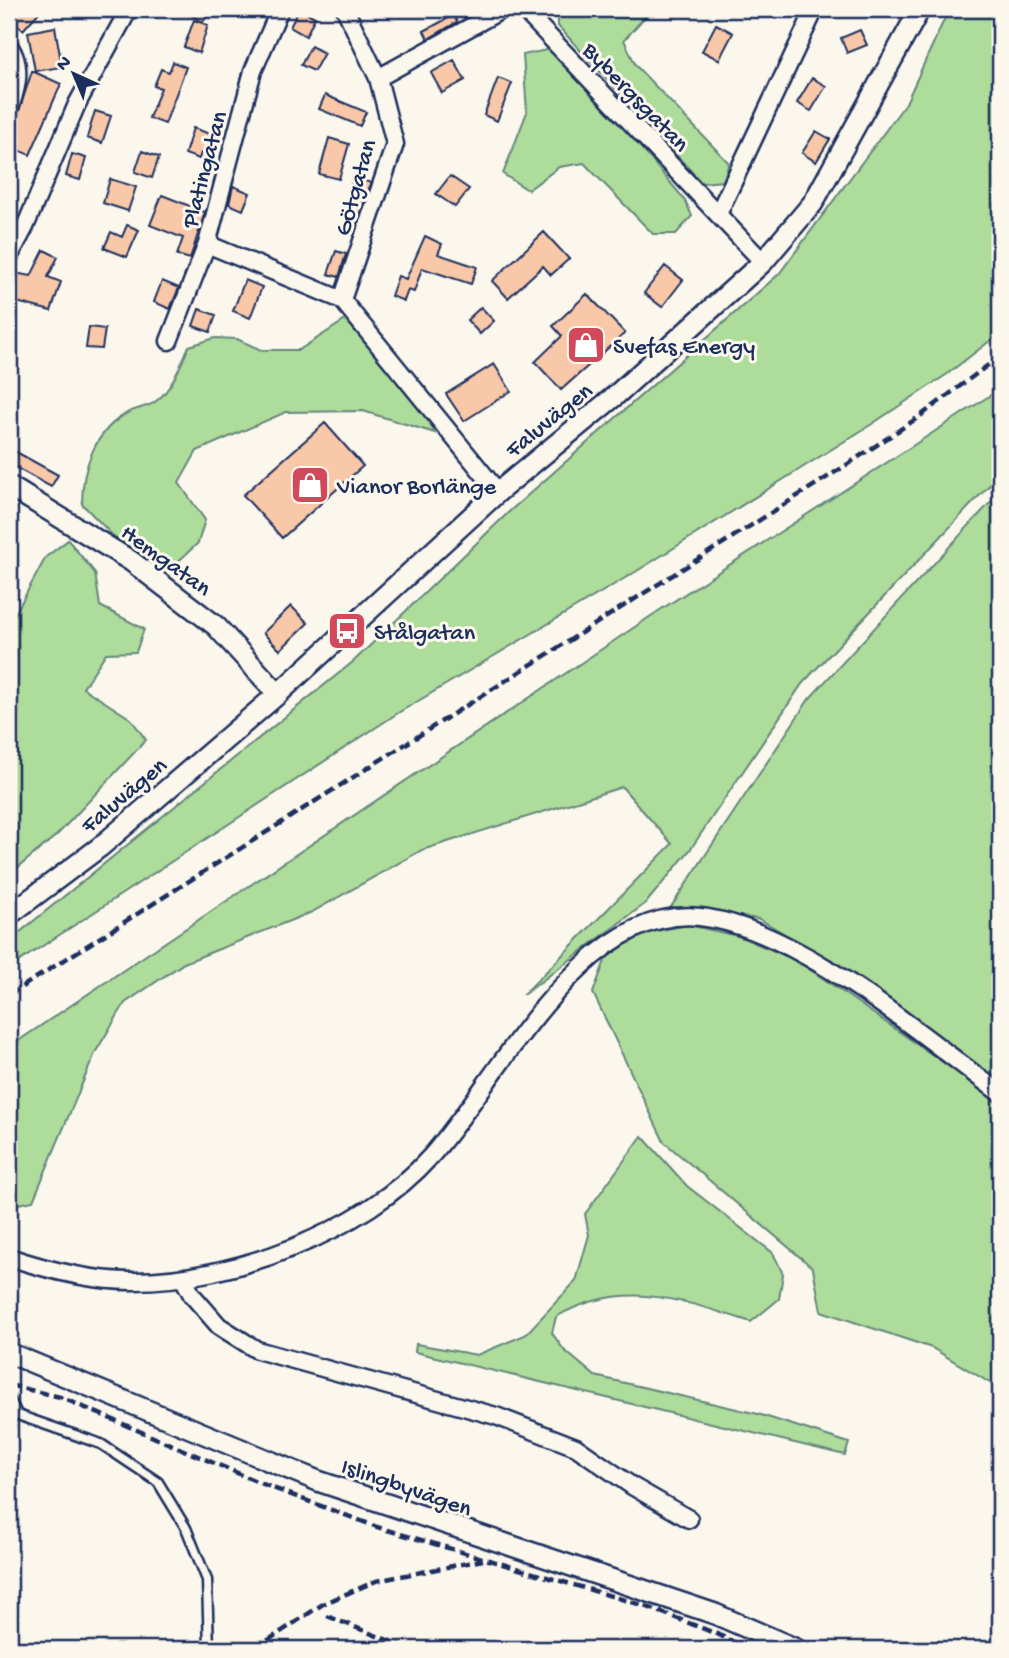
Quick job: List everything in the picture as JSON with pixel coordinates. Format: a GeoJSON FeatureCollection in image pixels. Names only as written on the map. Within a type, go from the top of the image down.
{"type":"FeatureCollection","features":[{"type":"Feature","properties":{"kind":"street"},"geometry":{"type":"LineString","coordinates":[[9,257],[25,227],[77,104],[129,9]]}},
{"type":"Feature","properties":{"kind":"street","name":"Platingatan"},"geometry":{"type":"LineString","coordinates":[[169,341],[207,244],[253,71],[280,9]]}},
{"type":"Feature","properties":{"kind":"street","name":"Götgatan"},"geometry":{"type":"LineString","coordinates":[[342,300],[395,144],[378,78],[345,9]]}},
{"type":"Feature","properties":{"kind":"street"},"geometry":{"type":"LineString","coordinates":[[378,78],[503,9]]}},
{"type":"Feature","properties":{"kind":"street","name":"Bybergsgatan"},"geometry":{"type":"LineString","coordinates":[[523,9],[718,214]]}},
{"type":"Feature","properties":{"kind":"street"},"geometry":{"type":"LineString","coordinates":[[763,262],[718,214],[815,9]]}},
{"type":"Feature","properties":{"kind":"street","name":"Faluvägen"},"geometry":{"type":"LineString","coordinates":[[9,915],[100,847],[278,694],[498,492],[615,395],[763,262],[813,203],[920,9]]}},
{"type":"Feature","properties":{"kind":"street"},"geometry":{"type":"LineString","coordinates":[[207,244],[342,300],[498,492]]}},
{"type":"Feature","properties":{"kind":"street","name":"Hemgatan"},"geometry":{"type":"LineString","coordinates":[[9,486],[131,561],[216,625],[278,694]]}},
{"type":"Feature","properties":{"kind":"street"},"geometry":{"type":"LineString","coordinates":[[9,1257],[74,1276],[130,1282],[183,1278],[246,1264],[314,1239],[368,1210],[430,1157],[544,1008],[576,972],[612,940],[651,920],[698,917],[746,926],[801,952],[1000,1093]]}},
{"type":"Feature","properties":{"kind":"street"},"geometry":{"type":"LineString","coordinates":[[183,1278],[192,1295],[219,1326],[257,1350],[496,1416],[576,1447],[632,1486],[689,1519]]}},
{"type":"Feature","properties":{"kind":"street","name":"Islingbyvägen"},"geometry":{"type":"LineString","coordinates":[[9,1353],[318,1481],[715,1614],[796,1649]]}},
{"type":"Feature","properties":{"kind":"lane"},"geometry":{"type":"LineString","coordinates":[[9,39],[16,48],[22,82],[9,121]]}},
{"type":"Feature","properties":{"kind":"lane"},"geometry":{"type":"LineString","coordinates":[[9,1398],[13,1413],[101,1444],[158,1482],[186,1528],[207,1580],[209,1649]]}},
{"type":"Feature","properties":{"kind":"green space"},"geometry":{"type":"Polygon","coordinates":[[[558,9],[652,9],[624,40],[636,66],[729,163],[723,181],[702,183],[558,26],[558,9]]]}},
{"type":"Feature","properties":{"kind":"green space"},"geometry":{"type":"Polygon","coordinates":[[[949,9],[1000,9],[1000,333],[946,375],[872,424],[637,571],[398,713],[9,968],[9,941],[354,661],[511,510],[779,274],[906,103],[949,9]]]}},
{"type":"Feature","properties":{"kind":"green space"},"geometry":{"type":"Polygon","coordinates":[[[551,49],[595,93],[685,200],[692,216],[676,234],[653,234],[584,163],[559,167],[528,190],[503,174],[527,112],[523,55],[551,49]]]}},
{"type":"Feature","properties":{"kind":"green space"},"geometry":{"type":"Polygon","coordinates":[[[347,319],[396,372],[435,433],[363,411],[286,412],[197,451],[179,483],[205,520],[198,543],[169,570],[122,545],[82,504],[88,463],[99,439],[117,420],[161,397],[175,376],[189,346],[215,338],[237,339],[261,350],[299,350],[347,319]]]}},
{"type":"Feature","properties":{"kind":"green space"},"geometry":{"type":"Polygon","coordinates":[[[1000,389],[1000,474],[802,684],[690,850],[646,903],[523,995],[672,844],[622,787],[422,850],[312,912],[184,963],[125,1003],[95,1053],[33,1201],[9,1206],[9,1049],[15,1043],[660,610],[1000,389]]]}},
{"type":"Feature","properties":{"kind":"green space"},"geometry":{"type":"Polygon","coordinates":[[[1000,492],[1000,1083],[811,949],[759,919],[671,907],[809,699],[1000,492]]]}},
{"type":"Feature","properties":{"kind":"green space"},"geometry":{"type":"Polygon","coordinates":[[[68,540],[95,573],[100,606],[144,629],[136,652],[106,653],[83,688],[131,719],[146,740],[58,834],[9,875],[9,625],[46,557],[68,540]]]}},
{"type":"Feature","properties":{"kind":"green space"},"geometry":{"type":"Polygon","coordinates":[[[688,925],[738,936],[798,961],[1000,1102],[1000,1389],[932,1348],[821,1311],[813,1268],[664,1142],[593,993],[606,958],[641,934],[688,925]]]}},
{"type":"Feature","properties":{"kind":"green space"},"geometry":{"type":"Polygon","coordinates":[[[642,1136],[687,1186],[773,1253],[783,1274],[779,1299],[751,1322],[677,1300],[629,1296],[605,1298],[581,1305],[556,1317],[552,1333],[564,1350],[595,1376],[758,1414],[849,1443],[845,1455],[415,1352],[416,1344],[477,1355],[525,1335],[576,1281],[589,1235],[585,1214],[642,1136]]]}},
{"type":"Feature","properties":{"kind":"building"},"geometry":{"type":"Polygon","coordinates":[[[9,9],[42,9],[23,30],[9,17],[9,9]]]}},
{"type":"Feature","properties":{"kind":"building"},"geometry":{"type":"Polygon","coordinates":[[[180,9],[212,9],[203,22],[180,9]]]}},
{"type":"Feature","properties":{"kind":"building"},"geometry":{"type":"Polygon","coordinates":[[[299,9],[315,17],[306,36],[290,27],[299,9]]]}},
{"type":"Feature","properties":{"kind":"building"},"geometry":{"type":"Polygon","coordinates":[[[454,15],[457,22],[428,39],[424,31],[454,15]]]}},
{"type":"Feature","properties":{"kind":"building"},"geometry":{"type":"Polygon","coordinates":[[[194,20],[208,25],[199,53],[184,47],[194,20]]]}},
{"type":"Feature","properties":{"kind":"building"},"geometry":{"type":"Polygon","coordinates":[[[716,24],[733,33],[719,60],[702,51],[716,24]]]}},
{"type":"Feature","properties":{"kind":"building"},"geometry":{"type":"Polygon","coordinates":[[[55,27],[62,67],[35,71],[28,32],[55,27]]]}},
{"type":"Feature","properties":{"kind":"building"},"geometry":{"type":"Polygon","coordinates":[[[860,30],[867,45],[847,53],[841,38],[860,30]]]}},
{"type":"Feature","properties":{"kind":"building"},"geometry":{"type":"Polygon","coordinates":[[[311,46],[324,53],[314,71],[301,65],[311,46]]]}},
{"type":"Feature","properties":{"kind":"building"},"geometry":{"type":"Polygon","coordinates":[[[454,60],[465,80],[442,93],[431,73],[454,60]]]}},
{"type":"Feature","properties":{"kind":"building"},"geometry":{"type":"Polygon","coordinates":[[[173,62],[186,67],[165,124],[149,118],[161,88],[154,86],[161,69],[169,72],[173,62]]]}},
{"type":"Feature","properties":{"kind":"building"},"geometry":{"type":"Polygon","coordinates":[[[32,71],[61,84],[30,155],[9,146],[9,127],[15,123],[32,71]]]}},
{"type":"Feature","properties":{"kind":"building"},"geometry":{"type":"Polygon","coordinates":[[[498,78],[512,83],[497,121],[484,115],[498,78]]]}},
{"type":"Feature","properties":{"kind":"building"},"geometry":{"type":"Polygon","coordinates":[[[812,78],[826,86],[811,111],[797,103],[812,78]]]}},
{"type":"Feature","properties":{"kind":"building"},"geometry":{"type":"Polygon","coordinates":[[[325,95],[366,112],[360,126],[319,109],[325,95]]]}},
{"type":"Feature","properties":{"kind":"building"},"geometry":{"type":"Polygon","coordinates":[[[95,111],[111,116],[102,143],[87,138],[95,111]]]}},
{"type":"Feature","properties":{"kind":"building"},"geometry":{"type":"Polygon","coordinates":[[[193,128],[219,137],[212,157],[201,153],[199,159],[185,154],[193,128]]]}},
{"type":"Feature","properties":{"kind":"building"},"geometry":{"type":"Polygon","coordinates":[[[816,131],[830,139],[816,162],[802,153],[816,131]]]}},
{"type":"Feature","properties":{"kind":"building"},"geometry":{"type":"Polygon","coordinates":[[[329,138],[349,144],[339,179],[319,174],[329,138]]]}},
{"type":"Feature","properties":{"kind":"building"},"geometry":{"type":"Polygon","coordinates":[[[142,151],[159,157],[152,178],[135,172],[142,151]]]}},
{"type":"Feature","properties":{"kind":"building"},"geometry":{"type":"Polygon","coordinates":[[[72,154],[86,158],[80,180],[66,176],[72,154]]]}},
{"type":"Feature","properties":{"kind":"building"},"geometry":{"type":"Polygon","coordinates":[[[450,176],[469,189],[455,207],[436,194],[450,176]]]}},
{"type":"Feature","properties":{"kind":"building"},"geometry":{"type":"Polygon","coordinates":[[[354,177],[371,183],[355,229],[345,226],[355,192],[349,190],[354,177]]]}},
{"type":"Feature","properties":{"kind":"building"},"geometry":{"type":"Polygon","coordinates":[[[110,179],[136,187],[128,211],[103,203],[110,179]]]}},
{"type":"Feature","properties":{"kind":"building"},"geometry":{"type":"Polygon","coordinates":[[[233,186],[250,193],[243,210],[229,204],[233,186]]]}},
{"type":"Feature","properties":{"kind":"building"},"geometry":{"type":"Polygon","coordinates":[[[162,195],[205,212],[190,259],[177,255],[183,238],[150,225],[162,195]]]}},
{"type":"Feature","properties":{"kind":"building"},"geometry":{"type":"Polygon","coordinates":[[[127,225],[139,230],[127,257],[104,248],[111,232],[122,237],[127,225]]]}},
{"type":"Feature","properties":{"kind":"building"},"geometry":{"type":"Polygon","coordinates":[[[544,232],[569,259],[551,275],[543,266],[508,298],[492,281],[544,232]]]}},
{"type":"Feature","properties":{"kind":"building"},"geometry":{"type":"Polygon","coordinates":[[[425,236],[442,244],[438,254],[477,267],[471,284],[422,268],[414,292],[408,290],[404,301],[391,296],[398,276],[406,279],[425,236]]]}},
{"type":"Feature","properties":{"kind":"building"},"geometry":{"type":"Polygon","coordinates":[[[44,250],[58,257],[48,277],[61,282],[51,311],[9,300],[14,273],[31,276],[44,250]]]}},
{"type":"Feature","properties":{"kind":"building"},"geometry":{"type":"Polygon","coordinates":[[[336,251],[346,254],[339,277],[328,274],[336,251]]]}},
{"type":"Feature","properties":{"kind":"building"},"geometry":{"type":"Polygon","coordinates":[[[665,266],[683,280],[662,307],[644,293],[665,266]]]}},
{"type":"Feature","properties":{"kind":"building"},"geometry":{"type":"Polygon","coordinates":[[[245,280],[262,287],[250,318],[233,311],[245,280]]]}},
{"type":"Feature","properties":{"kind":"building"},"geometry":{"type":"Polygon","coordinates":[[[162,281],[179,288],[170,309],[154,302],[162,281]]]}},
{"type":"Feature","properties":{"kind":"building"},"geometry":{"type":"Polygon","coordinates":[[[587,294],[625,333],[561,390],[535,362],[562,336],[553,326],[587,294]]]}},
{"type":"Feature","properties":{"kind":"building"},"geometry":{"type":"Polygon","coordinates":[[[481,307],[494,321],[480,334],[467,320],[481,307]]]}},
{"type":"Feature","properties":{"kind":"building"},"geometry":{"type":"Polygon","coordinates":[[[199,309],[216,315],[210,332],[193,326],[199,309]]]}},
{"type":"Feature","properties":{"kind":"building"},"geometry":{"type":"Polygon","coordinates":[[[89,327],[105,329],[102,349],[86,348],[89,327]]]}},
{"type":"Feature","properties":{"kind":"building"},"geometry":{"type":"Polygon","coordinates":[[[494,364],[511,391],[464,421],[446,394],[494,364]]]}},
{"type":"Feature","properties":{"kind":"building"},"geometry":{"type":"Polygon","coordinates":[[[325,423],[363,466],[282,538],[243,495],[325,423]]]}},
{"type":"Feature","properties":{"kind":"building"},"geometry":{"type":"Polygon","coordinates":[[[9,448],[58,475],[51,487],[9,464],[9,448]]]}},
{"type":"Feature","properties":{"kind":"building"},"geometry":{"type":"Polygon","coordinates":[[[291,606],[308,623],[280,650],[263,633],[291,606]]]}},
{"type":"Feature","properties":{"kind":"railway"},"geometry":{"type":"LineString","coordinates":[[9,995],[845,466],[919,417],[1000,356]]}},
{"type":"Feature","properties":{"kind":"railway"},"geometry":{"type":"LineString","coordinates":[[9,1385],[60,1397],[270,1487],[377,1527],[645,1606],[748,1649]]}},
{"type":"Feature","properties":{"kind":"railway"},"geometry":{"type":"LineString","coordinates":[[255,1649],[323,1604],[376,1581],[483,1560]]}},
{"type":"Feature","properties":{"kind":"railway"},"geometry":{"type":"LineString","coordinates":[[327,1616],[410,1649]]}},
{"type":"Feature","properties":{"kind":"place","name":"Svefas Energy"},"geometry":{"type":"Point","coordinates":[586,345]}},
{"type":"Feature","properties":{"kind":"place","name":"Vianor Borlänge"},"geometry":{"type":"Point","coordinates":[310,485]}},
{"type":"Feature","properties":{"kind":"place","name":"Stålgatan"},"geometry":{"type":"Point","coordinates":[347,631]}}]}
